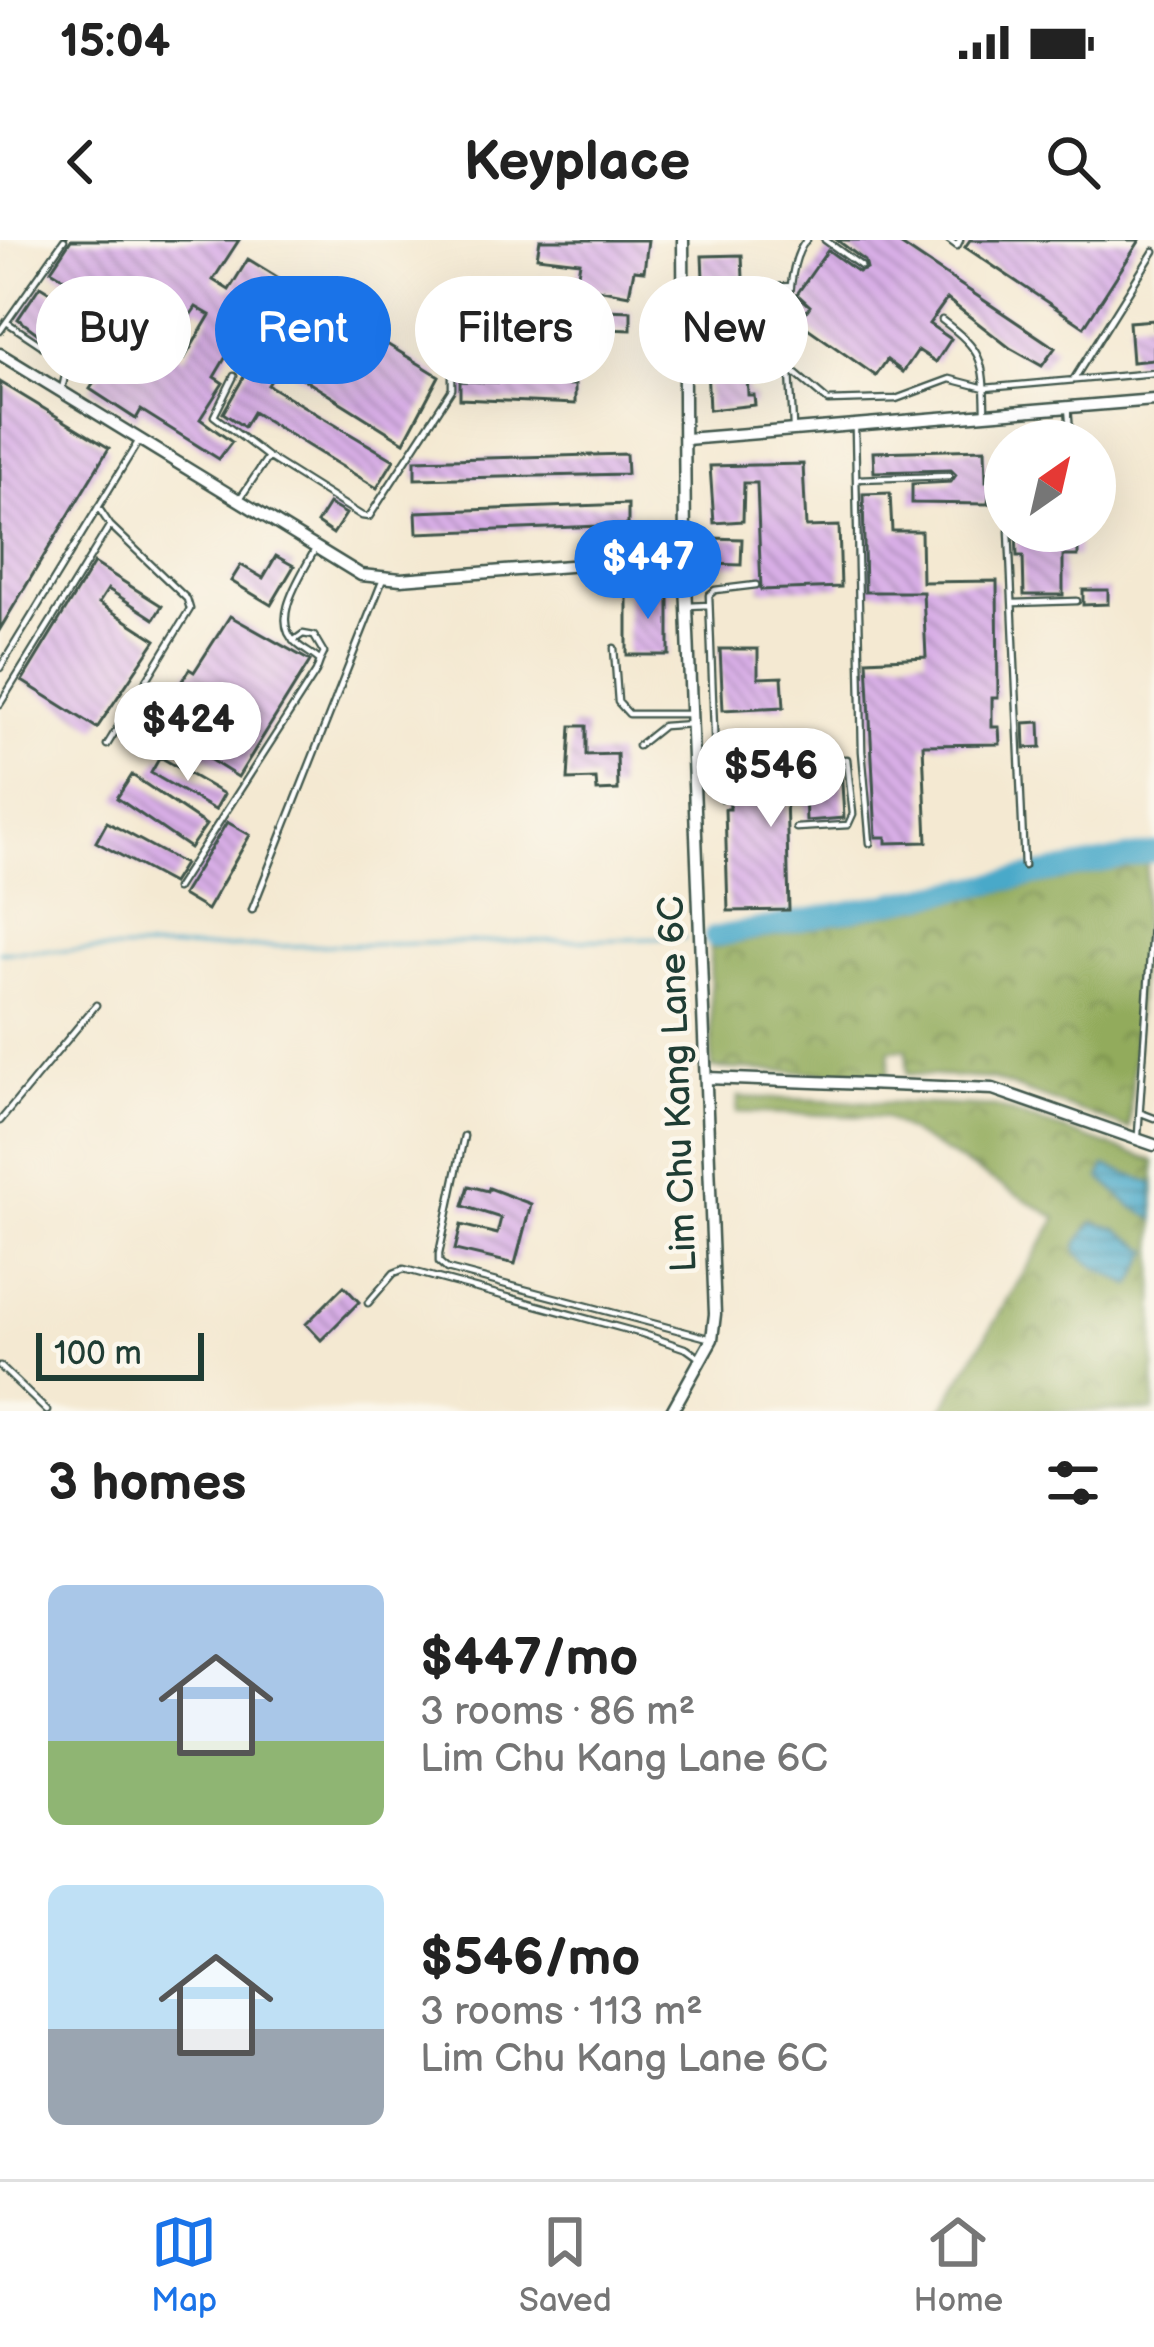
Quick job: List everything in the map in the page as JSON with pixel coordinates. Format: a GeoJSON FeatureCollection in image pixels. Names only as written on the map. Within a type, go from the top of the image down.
{"type":"FeatureCollection","features":[{"type":"Feature","properties":{"kind":"street","name":"Lim Chu Kang Lane 6C"},"geometry":{"type":"LineString","coordinates":[[672,1411],[712,1339],[715,1314],[685,557],[682,240]]}},
{"type":"Feature","properties":{"kind":"street"},"geometry":{"type":"LineString","coordinates":[[0,354],[361,575],[383,578],[685,557]]}},
{"type":"Feature","properties":{"kind":"street"},"geometry":{"type":"LineString","coordinates":[[686,439],[1154,400]]}},
{"type":"Feature","properties":{"kind":"street"},"geometry":{"type":"LineString","coordinates":[[708,1078],[994,1090],[1154,1145]]}},
{"type":"Feature","properties":{"kind":"lane"},"geometry":{"type":"LineString","coordinates":[[0,331],[64,240]]}},
{"type":"Feature","properties":{"kind":"lane"},"geometry":{"type":"LineString","coordinates":[[792,276],[798,243],[807,240]]}},
{"type":"Feature","properties":{"kind":"lane"},"geometry":{"type":"LineString","coordinates":[[825,240],[861,266]]}},
{"type":"Feature","properties":{"kind":"lane"},"geometry":{"type":"LineString","coordinates":[[949,240],[957,245],[960,240]]}},
{"type":"Feature","properties":{"kind":"lane"},"geometry":{"type":"LineString","coordinates":[[1074,379],[1154,251]]}},
{"type":"Feature","properties":{"kind":"lane"},"geometry":{"type":"LineString","coordinates":[[942,320],[973,344],[985,388],[985,413]]}},
{"type":"Feature","properties":{"kind":"lane"},"geometry":{"type":"LineString","coordinates":[[8,323],[67,368],[60,392]]}},
{"type":"Feature","properties":{"kind":"lane"},"geometry":{"type":"LineString","coordinates":[[808,382],[828,400],[896,399],[950,379],[985,388],[1154,373]]}},
{"type":"Feature","properties":{"kind":"lane"},"geometry":{"type":"LineString","coordinates":[[230,384],[214,416],[362,517],[370,517],[452,384]]}},
{"type":"Feature","properties":{"kind":"lane"},"geometry":{"type":"LineString","coordinates":[[792,384],[794,428]]}},
{"type":"Feature","properties":{"kind":"lane"},"geometry":{"type":"LineString","coordinates":[[1069,406],[1070,420]]}},
{"type":"Feature","properties":{"kind":"lane"},"geometry":{"type":"LineString","coordinates":[[855,423],[862,751],[870,843]]}},
{"type":"Feature","properties":{"kind":"lane"},"geometry":{"type":"LineString","coordinates":[[0,668],[139,441]]}},
{"type":"Feature","properties":{"kind":"lane"},"geometry":{"type":"LineString","coordinates":[[238,502],[268,457]]}},
{"type":"Feature","properties":{"kind":"lane"},"geometry":{"type":"LineString","coordinates":[[857,479],[949,476]]}},
{"type":"Feature","properties":{"kind":"lane"},"geometry":{"type":"LineString","coordinates":[[98,507],[110,525],[187,599],[190,609],[106,745]]}},
{"type":"Feature","properties":{"kind":"lane"},"geometry":{"type":"LineString","coordinates":[[0,704],[110,525]]}},
{"type":"Feature","properties":{"kind":"lane"},"geometry":{"type":"LineString","coordinates":[[315,549],[285,621],[293,641],[320,661]]}},
{"type":"Feature","properties":{"kind":"lane"},"geometry":{"type":"LineString","coordinates":[[1010,552],[1024,866]]}},
{"type":"Feature","properties":{"kind":"lane"},"geometry":{"type":"LineString","coordinates":[[252,910],[383,578]]}},
{"type":"Feature","properties":{"kind":"lane"},"geometry":{"type":"LineString","coordinates":[[722,798],[721,765],[715,758],[711,592],[756,585]]}},
{"type":"Feature","properties":{"kind":"lane"},"geometry":{"type":"LineString","coordinates":[[1012,603],[1077,602]]}},
{"type":"Feature","properties":{"kind":"lane"},"geometry":{"type":"LineString","coordinates":[[688,606],[709,605]]}},
{"type":"Feature","properties":{"kind":"lane"},"geometry":{"type":"LineString","coordinates":[[176,889],[324,653],[314,636],[303,634],[293,641]]}},
{"type":"Feature","properties":{"kind":"lane"},"geometry":{"type":"LineString","coordinates":[[614,648],[618,702],[629,714],[692,719]]}},
{"type":"Feature","properties":{"kind":"lane"},"geometry":{"type":"LineString","coordinates":[[638,746],[662,726],[692,719]]}},
{"type":"Feature","properties":{"kind":"lane"},"geometry":{"type":"LineString","coordinates":[[721,765],[847,759],[853,814],[848,825],[796,828]]}},
{"type":"Feature","properties":{"kind":"lane"},"geometry":{"type":"LineString","coordinates":[[1138,1139],[1154,896]]}},
{"type":"Feature","properties":{"kind":"lane"},"geometry":{"type":"LineString","coordinates":[[0,1121],[96,1006]]}},
{"type":"Feature","properties":{"kind":"lane"},"geometry":{"type":"LineString","coordinates":[[1141,1113],[1154,1118]]}},
{"type":"Feature","properties":{"kind":"lane"},"geometry":{"type":"LineString","coordinates":[[464,1136],[439,1254],[439,1262],[447,1269],[712,1339]]}},
{"type":"Feature","properties":{"kind":"lane"},"geometry":{"type":"LineString","coordinates":[[368,1303],[394,1273],[404,1269],[643,1334],[687,1349],[702,1360]]}},
{"type":"Feature","properties":{"kind":"lane"},"geometry":{"type":"LineString","coordinates":[[0,1366],[47,1411]]}},
{"type":"Feature","properties":{"kind":"green space"},"geometry":{"type":"Polygon","coordinates":[[[1147,863],[1129,1129],[992,1079],[907,1074],[907,1049],[890,1050],[888,1076],[712,1068],[710,948],[1147,863]]]}},
{"type":"Feature","properties":{"kind":"green space"},"geometry":{"type":"Polygon","coordinates":[[[738,1097],[996,1107],[1154,1161],[1154,1411],[941,1411],[1057,1218],[884,1117],[737,1112],[738,1097]]]}},
{"type":"Feature","properties":{"kind":"water"},"geometry":{"type":"Polygon","coordinates":[[[1105,1166],[1153,1183],[1154,1219],[1100,1178],[1105,1166]]]}},
{"type":"Feature","properties":{"kind":"water"},"geometry":{"type":"Polygon","coordinates":[[[1093,1222],[1117,1229],[1150,1251],[1132,1286],[1077,1253],[1076,1245],[1093,1222]]]}},
{"type":"Feature","properties":{"kind":"building"},"geometry":{"type":"Polygon","coordinates":[[[71,240],[239,240],[213,280],[214,377],[215,384],[222,384],[200,419],[232,442],[219,459],[141,410],[136,419],[90,389],[93,384],[191,384],[191,347],[210,315],[196,307],[191,314],[191,276],[61,276],[51,270],[71,240]]]}},
{"type":"Feature","properties":{"kind":"building"},"geometry":{"type":"Polygon","coordinates":[[[540,240],[648,240],[644,271],[634,270],[629,295],[615,292],[615,276],[578,276],[580,262],[537,257],[540,240]]]}},
{"type":"Feature","properties":{"kind":"building"},"geometry":{"type":"Polygon","coordinates":[[[837,240],[894,240],[1055,348],[1042,366],[1010,348],[947,299],[929,324],[951,339],[936,362],[918,350],[903,372],[887,360],[876,376],[808,328],[808,278],[828,250],[858,272],[867,269],[865,261],[837,240]]]}},
{"type":"Feature","properties":{"kind":"building"},"geometry":{"type":"Polygon","coordinates":[[[970,240],[1140,240],[1084,327],[965,247],[970,240]]]}},
{"type":"Feature","properties":{"kind":"building"},"geometry":{"type":"Polygon","coordinates":[[[742,255],[743,276],[703,276],[702,256],[742,255]]]}},
{"type":"Feature","properties":{"kind":"building"},"geometry":{"type":"Polygon","coordinates":[[[248,259],[276,276],[238,276],[248,259]]]}},
{"type":"Feature","properties":{"kind":"building"},"geometry":{"type":"Polygon","coordinates":[[[36,292],[36,332],[18,319],[36,292]]]}},
{"type":"Feature","properties":{"kind":"building"},"geometry":{"type":"Polygon","coordinates":[[[615,310],[631,311],[631,330],[615,329],[615,310]]]}},
{"type":"Feature","properties":{"kind":"building"},"geometry":{"type":"Polygon","coordinates":[[[1154,320],[1154,360],[1132,362],[1129,322],[1154,320]]]}},
{"type":"Feature","properties":{"kind":"building"},"geometry":{"type":"Polygon","coordinates":[[[391,347],[415,361],[415,384],[435,384],[404,442],[311,384],[391,384],[391,347]]]}},
{"type":"Feature","properties":{"kind":"building"},"geometry":{"type":"Polygon","coordinates":[[[0,382],[109,448],[0,629],[0,382]]]}},
{"type":"Feature","properties":{"kind":"building"},"geometry":{"type":"Polygon","coordinates":[[[240,384],[269,384],[394,460],[377,488],[253,412],[244,427],[223,413],[240,384]]]}},
{"type":"Feature","properties":{"kind":"building"},"geometry":{"type":"Polygon","coordinates":[[[460,384],[575,385],[575,404],[460,399],[460,384]]]}},
{"type":"Feature","properties":{"kind":"building"},"geometry":{"type":"Polygon","coordinates":[[[708,384],[748,384],[748,395],[754,395],[755,405],[709,410],[708,384]]]}},
{"type":"Feature","properties":{"kind":"building"},"geometry":{"type":"Polygon","coordinates":[[[984,449],[984,504],[912,503],[912,484],[951,482],[956,475],[951,470],[874,472],[873,452],[984,449]]]}},
{"type":"Feature","properties":{"kind":"building"},"geometry":{"type":"Polygon","coordinates":[[[626,454],[627,474],[415,479],[415,460],[626,454]]]}},
{"type":"Feature","properties":{"kind":"building"},"geometry":{"type":"Polygon","coordinates":[[[803,464],[806,527],[839,526],[841,587],[761,590],[757,483],[744,483],[743,521],[714,523],[710,466],[803,464]]]}},
{"type":"Feature","properties":{"kind":"building"},"geometry":{"type":"Polygon","coordinates":[[[890,493],[892,531],[921,531],[922,582],[997,581],[998,698],[992,698],[992,727],[999,727],[1000,744],[923,745],[927,842],[886,843],[886,837],[876,837],[867,660],[926,657],[923,592],[865,592],[863,494],[890,493]]]}},
{"type":"Feature","properties":{"kind":"building"},"geometry":{"type":"Polygon","coordinates":[[[329,504],[346,514],[333,534],[317,523],[329,504]]]}},
{"type":"Feature","properties":{"kind":"building"},"geometry":{"type":"Polygon","coordinates":[[[628,504],[628,525],[417,533],[416,512],[628,504]]]}},
{"type":"Feature","properties":{"kind":"building"},"geometry":{"type":"Polygon","coordinates":[[[711,538],[742,539],[741,565],[711,564],[711,538]]]}},
{"type":"Feature","properties":{"kind":"building"},"geometry":{"type":"Polygon","coordinates":[[[1017,552],[1078,552],[1078,556],[1063,556],[1063,595],[1024,595],[1023,556],[1017,552]]]}},
{"type":"Feature","properties":{"kind":"building"},"geometry":{"type":"Polygon","coordinates":[[[276,556],[294,566],[271,605],[231,581],[241,565],[263,578],[276,556]]]}},
{"type":"Feature","properties":{"kind":"building"},"geometry":{"type":"Polygon","coordinates":[[[94,563],[162,606],[154,619],[108,589],[99,603],[156,640],[97,728],[22,681],[94,563]]]}},
{"type":"Feature","properties":{"kind":"building"},"geometry":{"type":"Polygon","coordinates":[[[627,589],[669,589],[669,655],[627,655],[627,589]]]}},
{"type":"Feature","properties":{"kind":"building"},"geometry":{"type":"Polygon","coordinates":[[[1083,590],[1108,590],[1108,604],[1083,605],[1083,590]]]}},
{"type":"Feature","properties":{"kind":"building"},"geometry":{"type":"Polygon","coordinates":[[[230,616],[310,661],[238,777],[164,731],[182,701],[173,696],[230,616]]]}},
{"type":"Feature","properties":{"kind":"building"},"geometry":{"type":"Polygon","coordinates":[[[720,649],[758,649],[758,678],[782,677],[784,707],[723,710],[720,649]]]}},
{"type":"Feature","properties":{"kind":"building"},"geometry":{"type":"Polygon","coordinates":[[[1040,722],[1041,747],[1025,748],[1024,723],[1040,722]]]}},
{"type":"Feature","properties":{"kind":"building"},"geometry":{"type":"Polygon","coordinates":[[[571,726],[586,726],[586,755],[617,754],[618,790],[597,791],[596,779],[568,780],[571,726]]]}},
{"type":"Feature","properties":{"kind":"building"},"geometry":{"type":"Polygon","coordinates":[[[160,757],[224,794],[215,810],[151,773],[160,757]]]}},
{"type":"Feature","properties":{"kind":"building"},"geometry":{"type":"Polygon","coordinates":[[[841,766],[844,818],[806,821],[805,792],[786,793],[789,910],[728,911],[728,771],[841,766]]]}},
{"type":"Feature","properties":{"kind":"building"},"geometry":{"type":"Polygon","coordinates":[[[132,775],[206,825],[190,848],[117,798],[132,775]]]}},
{"type":"Feature","properties":{"kind":"building"},"geometry":{"type":"Polygon","coordinates":[[[107,822],[184,864],[172,883],[96,842],[107,822]]]}},
{"type":"Feature","properties":{"kind":"building"},"geometry":{"type":"Polygon","coordinates":[[[227,822],[250,835],[207,910],[182,895],[227,822]]]}},
{"type":"Feature","properties":{"kind":"building"},"geometry":{"type":"Polygon","coordinates":[[[469,1186],[489,1188],[531,1204],[515,1264],[455,1250],[461,1225],[497,1234],[501,1218],[463,1206],[469,1186]]]}},
{"type":"Feature","properties":{"kind":"building"},"geometry":{"type":"Polygon","coordinates":[[[344,1286],[359,1302],[321,1340],[306,1324],[344,1286]]]}},
{"type":"Feature","properties":{"kind":"waterway"},"geometry":{"type":"LineString","coordinates":[[714,937],[1154,852]]}},
{"type":"Feature","properties":{"kind":"waterway"},"geometry":{"type":"LineString","coordinates":[[0,952],[686,938]]}}]}
